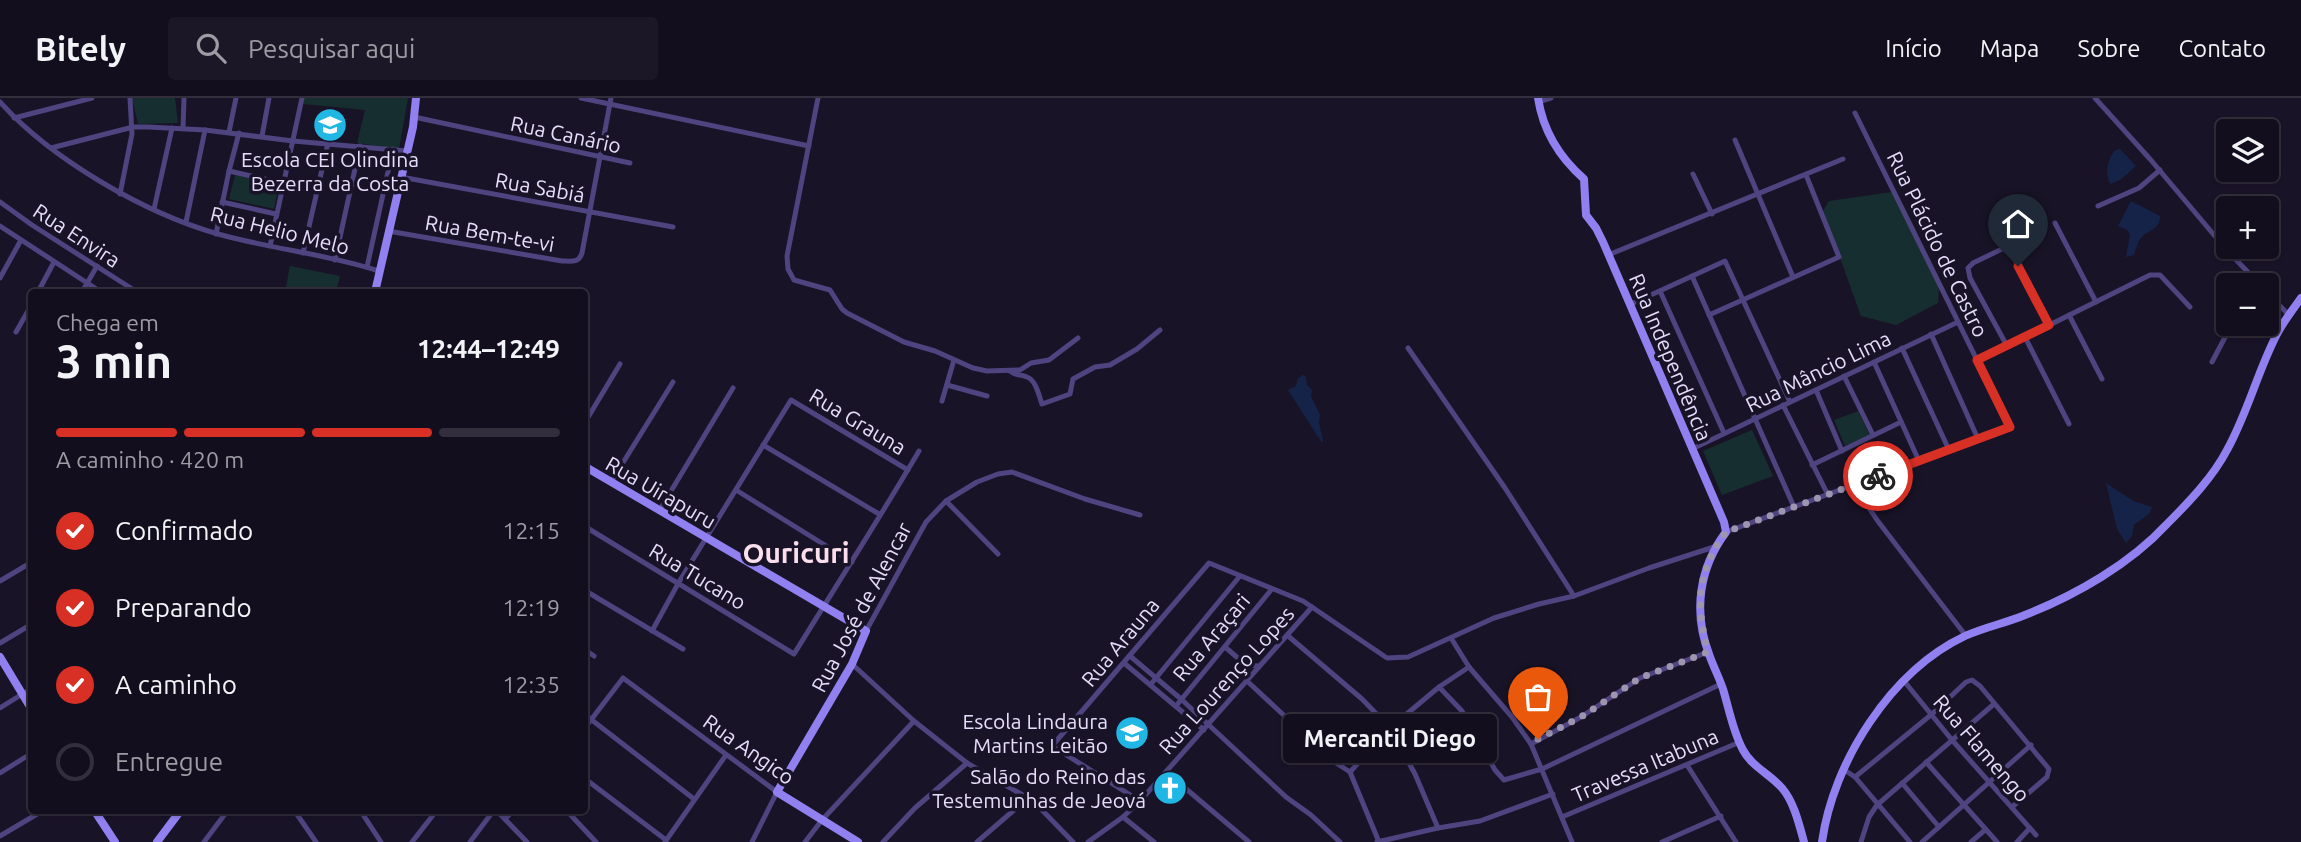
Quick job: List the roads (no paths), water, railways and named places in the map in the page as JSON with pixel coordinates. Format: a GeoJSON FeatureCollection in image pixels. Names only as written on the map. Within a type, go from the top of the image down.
{"type":"FeatureCollection","features":[{"type":"Feature","properties":{"kind":"street"},"geometry":{"type":"LineString","coordinates":[[15,118],[92,98]]}},
{"type":"Feature","properties":{"kind":"street"},"geometry":{"type":"LineString","coordinates":[[120,194],[133,127],[130,98]]}},
{"type":"Feature","properties":{"kind":"street"},"geometry":{"type":"LineString","coordinates":[[183,128],[184,98]]}},
{"type":"Feature","properties":{"kind":"street"},"geometry":{"type":"LineString","coordinates":[[229,132],[236,98]]}},
{"type":"Feature","properties":{"kind":"street"},"geometry":{"type":"LineString","coordinates":[[262,136],[270,98]]}},
{"type":"Feature","properties":{"kind":"street"},"geometry":{"type":"LineString","coordinates":[[270,246],[302,98]]}},
{"type":"Feature","properties":{"kind":"street"},"geometry":{"type":"LineString","coordinates":[[374,289],[407,151],[416,98]]}},
{"type":"Feature","properties":{"kind":"street"},"geometry":{"type":"LineString","coordinates":[[581,98],[610,101],[809,146]]}},
{"type":"Feature","properties":{"kind":"street"},"geometry":{"type":"LineString","coordinates":[[818,98],[786,256],[792,277],[796,281],[830,290],[844,311],[904,342],[979,370],[1020,370],[1031,363],[1055,358],[1078,338]]}},
{"type":"Feature","properties":{"kind":"street"},"geometry":{"type":"LineString","coordinates":[[1538,100],[1551,98]]}},
{"type":"Feature","properties":{"kind":"street"},"geometry":{"type":"LineString","coordinates":[[2095,98],[2160,170],[2245,273]]}},
{"type":"Feature","properties":{"kind":"street","name":"Rua Independência"},"geometry":{"type":"LineString","coordinates":[[1538,100],[1545,129],[1560,155],[1584,179],[1586,215],[1596,228],[1608,255],[1720,511],[1726,532]]}},
{"type":"Feature","properties":{"kind":"street"},"geometry":{"type":"LineString","coordinates":[[590,212],[610,101]]}},
{"type":"Feature","properties":{"kind":"street","name":"Rua Helio Melo"},"geometry":{"type":"LineString","coordinates":[[0,102],[51,148],[120,194],[216,234],[379,271]]}},
{"type":"Feature","properties":{"kind":"street","name":"Rua Plácido de Castro"},"geometry":{"type":"LineString","coordinates":[[1855,113],[2010,427],[1978,439]]}},
{"type":"Feature","properties":{"kind":"street","name":"Rua Canário"},"geometry":{"type":"LineString","coordinates":[[414,117],[630,163]]}},
{"type":"Feature","properties":{"kind":"street"},"geometry":{"type":"LineString","coordinates":[[51,148],[133,127],[229,132],[293,141],[407,151]]}},
{"type":"Feature","properties":{"kind":"street"},"geometry":{"type":"LineString","coordinates":[[154,209],[172,128]]}},
{"type":"Feature","properties":{"kind":"street"},"geometry":{"type":"LineString","coordinates":[[186,222],[205,130]]}},
{"type":"Feature","properties":{"kind":"street"},"geometry":{"type":"LineString","coordinates":[[216,234],[239,134]]}},
{"type":"Feature","properties":{"kind":"street"},"geometry":{"type":"LineString","coordinates":[[1735,139],[1793,277]]}},
{"type":"Feature","properties":{"kind":"street"},"geometry":{"type":"LineString","coordinates":[[303,253],[328,143]]}},
{"type":"Feature","properties":{"kind":"street"},"geometry":{"type":"LineString","coordinates":[[335,260],[360,146]]}},
{"type":"Feature","properties":{"kind":"street"},"geometry":{"type":"LineString","coordinates":[[367,267],[393,149]]}},
{"type":"Feature","properties":{"kind":"street"},"geometry":{"type":"LineString","coordinates":[[1608,255],[1843,159]]}},
{"type":"Feature","properties":{"kind":"street"},"geometry":{"type":"LineString","coordinates":[[2098,206],[2139,188],[2160,170]]}},
{"type":"Feature","properties":{"kind":"street"},"geometry":{"type":"LineString","coordinates":[[229,171],[282,183]]}},
{"type":"Feature","properties":{"kind":"street"},"geometry":{"type":"LineString","coordinates":[[1693,174],[1712,214]]}},
{"type":"Feature","properties":{"kind":"street"},"geometry":{"type":"LineString","coordinates":[[1709,316],[1839,257],[1807,175]]}},
{"type":"Feature","properties":{"kind":"street","name":"Rua Sabiá"},"geometry":{"type":"LineString","coordinates":[[401,177],[673,227]]}},
{"type":"Feature","properties":{"kind":"street","name":"Rua Envira"},"geometry":{"type":"LineString","coordinates":[[0,202],[132,289]]}},
{"type":"Feature","properties":{"kind":"street"},"geometry":{"type":"LineString","coordinates":[[222,202],[276,214]]}},
{"type":"Feature","properties":{"kind":"street","name":"Rua Bem-te-vi"},"geometry":{"type":"LineString","coordinates":[[388,231],[562,261],[577,261],[582,253],[590,212]]}},
{"type":"Feature","properties":{"kind":"street"},"geometry":{"type":"LineString","coordinates":[[2055,223],[2095,302]]}},
{"type":"Feature","properties":{"kind":"street"},"geometry":{"type":"LineString","coordinates":[[0,226],[97,289]]}},
{"type":"Feature","properties":{"kind":"street"},"geometry":{"type":"LineString","coordinates":[[2007,346],[1968,273],[1968,268],[1973,263],[2031,235]]}},
{"type":"Feature","properties":{"kind":"street"},"geometry":{"type":"LineString","coordinates":[[0,278],[21,240]]}},
{"type":"Feature","properties":{"kind":"street"},"geometry":{"type":"LineString","coordinates":[[2008,246],[2049,325]]}},
{"type":"Feature","properties":{"kind":"street"},"geometry":{"type":"LineString","coordinates":[[1629,305],[1725,261],[1790,402]]}},
{"type":"Feature","properties":{"kind":"street"},"geometry":{"type":"LineString","coordinates":[[40,289],[54,262]]}},
{"type":"Feature","properties":{"kind":"street"},"geometry":{"type":"LineString","coordinates":[[84,289],[97,266]]}},
{"type":"Feature","properties":{"kind":"street"},"geometry":{"type":"LineString","coordinates":[[1977,360],[2150,275],[2160,275],[2190,307]]}},
{"type":"Feature","properties":{"kind":"street"},"geometry":{"type":"LineString","coordinates":[[1692,276],[1794,507]]}},
{"type":"Feature","properties":{"kind":"street"},"geometry":{"type":"LineString","coordinates":[[1660,290],[1724,433]]}},
{"type":"Feature","properties":{"kind":"street"},"geometry":{"type":"LineString","coordinates":[[1822,842],[1843,769],[1881,707],[1905,681],[1939,652],[1966,636],[2023,616],[2119,564],[2166,526],[2217,467],[2228,450],[2275,337],[2301,298]]}},
{"type":"Feature","properties":{"kind":"street"},"geometry":{"type":"LineString","coordinates":[[2279,305],[2289,315]]}},
{"type":"Feature","properties":{"kind":"street"},"geometry":{"type":"LineString","coordinates":[[16,332],[28,311]]}},
{"type":"Feature","properties":{"kind":"street"},"geometry":{"type":"LineString","coordinates":[[2069,315],[2102,379]]}},
{"type":"Feature","properties":{"kind":"street","name":"Rua Mâncio Lima"},"geometry":{"type":"LineString","coordinates":[[1692,449],[1958,322]]}},
{"type":"Feature","properties":{"kind":"street"},"geometry":{"type":"LineString","coordinates":[[1010,371],[1032,380],[1042,404],[1070,394],[1073,379],[1096,366],[1110,365],[1137,349],[1160,330]]}},
{"type":"Feature","properties":{"kind":"street"},"geometry":{"type":"LineString","coordinates":[[1804,842],[1788,796],[1782,787],[1754,764],[1740,742],[1708,652],[1700,615],[1702,582],[1714,547],[1726,532],[1978,439],[1931,334]]}},
{"type":"Feature","properties":{"kind":"street"},"geometry":{"type":"LineString","coordinates":[[2212,362],[2226,336]]}},
{"type":"Feature","properties":{"kind":"street"},"geometry":{"type":"LineString","coordinates":[[2025,337],[2069,424]]}},
{"type":"Feature","properties":{"kind":"street"},"geometry":{"type":"LineString","coordinates":[[1408,348],[1505,488],[1574,596]]}},
{"type":"Feature","properties":{"kind":"street"},"geometry":{"type":"LineString","coordinates":[[1902,348],[1950,450]]}},
{"type":"Feature","properties":{"kind":"street"},"geometry":{"type":"LineString","coordinates":[[942,401],[954,360]]}},
{"type":"Feature","properties":{"kind":"street"},"geometry":{"type":"LineString","coordinates":[[1874,362],[1919,461]]}},
{"type":"Feature","properties":{"kind":"street"},"geometry":{"type":"LineString","coordinates":[[588,417],[620,364]]}},
{"type":"Feature","properties":{"kind":"street"},"geometry":{"type":"LineString","coordinates":[[1844,376],[1873,435]]}},
{"type":"Feature","properties":{"kind":"street"},"geometry":{"type":"LineString","coordinates":[[611,482],[673,382]]}},
{"type":"Feature","properties":{"kind":"street"},"geometry":{"type":"LineString","coordinates":[[947,384],[986,396]]}},
{"type":"Feature","properties":{"kind":"street"},"geometry":{"type":"LineString","coordinates":[[659,511],[733,388]]}},
{"type":"Feature","properties":{"kind":"street"},"geometry":{"type":"LineString","coordinates":[[1816,390],[1842,451]]}},
{"type":"Feature","properties":{"kind":"street","name":"Rua Grauna"},"geometry":{"type":"LineString","coordinates":[[763,445],[791,400],[908,470]]}},
{"type":"Feature","properties":{"kind":"street"},"geometry":{"type":"LineString","coordinates":[[1783,405],[1828,495]]}},
{"type":"Feature","properties":{"kind":"street"},"geometry":{"type":"LineString","coordinates":[[1812,466],[1901,422]]}},
{"type":"Feature","properties":{"kind":"street"},"geometry":{"type":"LineString","coordinates":[[652,631],[763,445],[879,514]]}},
{"type":"Feature","properties":{"kind":"street"},"geometry":{"type":"LineString","coordinates":[[827,610],[879,514],[919,451]]}},
{"type":"Feature","properties":{"kind":"street","name":"Rua Uirapuru"},"geometry":{"type":"LineString","coordinates":[[588,470],[866,631]]}},
{"type":"Feature","properties":{"kind":"street","name":"Rua José de Alencar"},"geometry":{"type":"LineString","coordinates":[[752,842],[852,664],[866,631],[916,537],[946,501],[977,482],[1012,472],[1085,499],[1140,515]]}},
{"type":"Feature","properties":{"kind":"street"},"geometry":{"type":"LineString","coordinates":[[1854,485],[1877,520],[1966,636]]}},
{"type":"Feature","properties":{"kind":"street"},"geometry":{"type":"LineString","coordinates":[[736,490],[852,562]]}},
{"type":"Feature","properties":{"kind":"street"},"geometry":{"type":"LineString","coordinates":[[946,501],[998,554]]}},
{"type":"Feature","properties":{"kind":"street","name":"Rua Tucano"},"geometry":{"type":"LineString","coordinates":[[588,528],[794,654],[827,610]]}},
{"type":"Feature","properties":{"kind":"street","name":"Rua Lourenço Lopes"},"geometry":{"type":"LineString","coordinates":[[1088,842],[1140,801],[1312,607],[1387,658],[1408,657],[1494,618],[1574,596],[1714,547]]}},
{"type":"Feature","properties":{"kind":"street","name":"Rua Arauna"},"geometry":{"type":"LineString","coordinates":[[1140,801],[1052,746],[1203,567],[1209,563],[1240,576]]}},
{"type":"Feature","properties":{"kind":"street"},"geometry":{"type":"LineString","coordinates":[[0,581],[28,564]]}},
{"type":"Feature","properties":{"kind":"street"},"geometry":{"type":"LineString","coordinates":[[1151,684],[1240,576],[1312,607]]}},
{"type":"Feature","properties":{"kind":"street","name":"Rua Araçari"},"geometry":{"type":"LineString","coordinates":[[1176,706],[1271,590]]}},
{"type":"Feature","properties":{"kind":"street"},"geometry":{"type":"LineString","coordinates":[[588,593],[683,649]]}},
{"type":"Feature","properties":{"kind":"street"},"geometry":{"type":"LineString","coordinates":[[0,643],[28,626]]}},
{"type":"Feature","properties":{"kind":"street"},"geometry":{"type":"LineString","coordinates":[[1287,635],[1362,699],[1390,727],[1415,774],[1438,828]]}},
{"type":"Feature","properties":{"kind":"street"},"geometry":{"type":"LineString","coordinates":[[1451,638],[1484,687],[1512,717],[1531,744],[1572,842]]}},
{"type":"Feature","properties":{"kind":"street"},"geometry":{"type":"LineString","coordinates":[[1225,647],[1246,665],[1259,666]]}},
{"type":"Feature","properties":{"kind":"street"},"geometry":{"type":"LineString","coordinates":[[588,652],[594,656]]}},
{"type":"Feature","properties":{"kind":"street"},"geometry":{"type":"LineString","coordinates":[[1531,744],[1581,717],[1640,678],[1708,652]]}},
{"type":"Feature","properties":{"kind":"street"},"geometry":{"type":"LineString","coordinates":[[1130,656],[1181,699],[1206,727]]}},
{"type":"Feature","properties":{"kind":"street"},"geometry":{"type":"LineString","coordinates":[[0,657],[28,704]]}},
{"type":"Feature","properties":{"kind":"street"},"geometry":{"type":"LineString","coordinates":[[1124,663],[1206,727],[1340,842]]}},
{"type":"Feature","properties":{"kind":"street"},"geometry":{"type":"LineString","coordinates":[[852,664],[914,721],[967,763],[1028,798],[1073,842]]}},
{"type":"Feature","properties":{"kind":"street"},"geometry":{"type":"LineString","coordinates":[[1350,772],[1390,727],[1439,687],[1469,667]]}},
{"type":"Feature","properties":{"kind":"street","name":"Rua Angico"},"geometry":{"type":"LineString","coordinates":[[592,719],[623,678],[778,792],[859,842]]}},
{"type":"Feature","properties":{"kind":"street"},"geometry":{"type":"LineString","coordinates":[[1247,681],[1333,761],[1350,772],[1378,842],[1480,821],[1553,794]]}},
{"type":"Feature","properties":{"kind":"street","name":"Rua Flamengo"},"geometry":{"type":"LineString","coordinates":[[1905,681],[1952,740],[2036,835]]}},
{"type":"Feature","properties":{"kind":"street"},"geometry":{"type":"LineString","coordinates":[[1855,777],[1932,715],[1966,682],[1975,681],[2049,769],[2049,774],[2012,807]]}},
{"type":"Feature","properties":{"kind":"street"},"geometry":{"type":"LineString","coordinates":[[1439,687],[1462,711],[1499,776],[1504,780],[1542,769],[1721,684]]}},
{"type":"Feature","properties":{"kind":"street"},"geometry":{"type":"LineString","coordinates":[[0,708],[28,690]]}},
{"type":"Feature","properties":{"kind":"street"},"geometry":{"type":"LineString","coordinates":[[1861,842],[1869,817],[1877,805],[1994,704]]}},
{"type":"Feature","properties":{"kind":"street"},"geometry":{"type":"LineString","coordinates":[[588,716],[694,799]]}},
{"type":"Feature","properties":{"kind":"street"},"geometry":{"type":"LineString","coordinates":[[588,724],[592,719]]}},
{"type":"Feature","properties":{"kind":"street"},"geometry":{"type":"LineString","coordinates":[[805,842],[914,721]]}},
{"type":"Feature","properties":{"kind":"street","name":"Travessa Itabuna"},"geometry":{"type":"LineString","coordinates":[[1562,817],[1740,742]]}},
{"type":"Feature","properties":{"kind":"street"},"geometry":{"type":"LineString","coordinates":[[1922,842],[2031,745]]}},
{"type":"Feature","properties":{"kind":"street"},"geometry":{"type":"LineString","coordinates":[[588,781],[666,841],[726,755]]}},
{"type":"Feature","properties":{"kind":"street"},"geometry":{"type":"LineString","coordinates":[[0,773],[28,756]]}},
{"type":"Feature","properties":{"kind":"street"},"geometry":{"type":"LineString","coordinates":[[1926,762],[1997,842]]}},
{"type":"Feature","properties":{"kind":"street"},"geometry":{"type":"LineString","coordinates":[[883,842],[915,808],[967,763]]}},
{"type":"Feature","properties":{"kind":"street"},"geometry":{"type":"LineString","coordinates":[[1687,765],[1736,842]]}},
{"type":"Feature","properties":{"kind":"street"},"geometry":{"type":"LineString","coordinates":[[1843,769],[1855,777],[1910,842]]}},
{"type":"Feature","properties":{"kind":"street"},"geometry":{"type":"LineString","coordinates":[[1166,772],[1249,842]]}},
{"type":"Feature","properties":{"kind":"street"},"geometry":{"type":"LineString","coordinates":[[1902,783],[1939,827]]}},
{"type":"Feature","properties":{"kind":"street"},"geometry":{"type":"LineString","coordinates":[[977,842],[1028,798]]}},
{"type":"Feature","properties":{"kind":"street"},"geometry":{"type":"LineString","coordinates":[[0,836],[37,814]]}},
{"type":"Feature","properties":{"kind":"street"},"geometry":{"type":"LineString","coordinates":[[97,814],[115,842]]}},
{"type":"Feature","properties":{"kind":"street"},"geometry":{"type":"LineString","coordinates":[[157,842],[178,814]]}},
{"type":"Feature","properties":{"kind":"street"},"geometry":{"type":"LineString","coordinates":[[204,842],[225,814]]}},
{"type":"Feature","properties":{"kind":"street"},"geometry":{"type":"LineString","coordinates":[[297,814],[316,842]]}},
{"type":"Feature","properties":{"kind":"street"},"geometry":{"type":"LineString","coordinates":[[363,814],[382,842]]}},
{"type":"Feature","properties":{"kind":"street"},"geometry":{"type":"LineString","coordinates":[[412,842],[434,814]]}},
{"type":"Feature","properties":{"kind":"street"},"geometry":{"type":"LineString","coordinates":[[470,842],[492,814]]}},
{"type":"Feature","properties":{"kind":"street"},"geometry":{"type":"LineString","coordinates":[[499,814],[527,842]]}},
{"type":"Feature","properties":{"kind":"street"},"geometry":{"type":"LineString","coordinates":[[505,819],[510,814]]}},
{"type":"Feature","properties":{"kind":"street"},"geometry":{"type":"LineString","coordinates":[[570,814],[596,842]]}},
{"type":"Feature","properties":{"kind":"street"},"geometry":{"type":"LineString","coordinates":[[1662,842],[1721,816]]}},
{"type":"Feature","properties":{"kind":"street"},"geometry":{"type":"LineString","coordinates":[[1123,817],[1154,842]]}},
{"type":"Feature","properties":{"kind":"street"},"geometry":{"type":"LineString","coordinates":[[2017,842],[2030,828]]}},
{"type":"Feature","properties":{"kind":"street"},"geometry":{"type":"LineString","coordinates":[[1971,842],[1985,830]]}},
{"type":"Feature","properties":{"kind":"street"},"geometry":{"type":"LineString","coordinates":[[1902,842],[1904,834]]}},
{"type":"Feature","properties":{"kind":"water"},"geometry":{"type":"Polygon","coordinates":[[[2120,149],[2136,166],[2120,180],[2110,184],[2108,163],[2114,151],[2120,149]]]}},
{"type":"Feature","properties":{"kind":"water"},"geometry":{"type":"Polygon","coordinates":[[[2131,201],[2160,216],[2156,227],[2140,240],[2134,255],[2126,257],[2130,234],[2118,226],[2131,201]]]}},
{"type":"Feature","properties":{"kind":"water"},"geometry":{"type":"Polygon","coordinates":[[[1303,375],[1312,390],[1311,396],[1320,415],[1322,443],[1288,390],[1296,386],[1298,378],[1303,375]]]}},
{"type":"Feature","properties":{"kind":"water"},"geometry":{"type":"Polygon","coordinates":[[[2106,483],[2133,501],[2152,507],[2150,513],[2134,525],[2132,536],[2126,543],[2117,529],[2106,483]]]}},
{"type":"Feature","properties":{"kind":"place","name":"Escola CEI Olindina Bezerra da Costa"},"geometry":{"type":"Point","coordinates":[330,125]}},
{"type":"Feature","properties":{"kind":"place","name":"Escola Lindaura Martins Leitão"},"geometry":{"type":"Point","coordinates":[1132,733]}},
{"type":"Feature","properties":{"kind":"place","name":"Mercantil Diego"},"geometry":{"type":"Point","coordinates":[1538,739]}},
{"type":"Feature","properties":{"kind":"place","name":"Salão do Reino das Testemunhas de Jeová"},"geometry":{"type":"Point","coordinates":[1170,788]}},
{"type":"Feature","properties":{"kind":"district","name":"Ouricuri"},"geometry":{"type":"Point","coordinates":[796,552]}}]}
